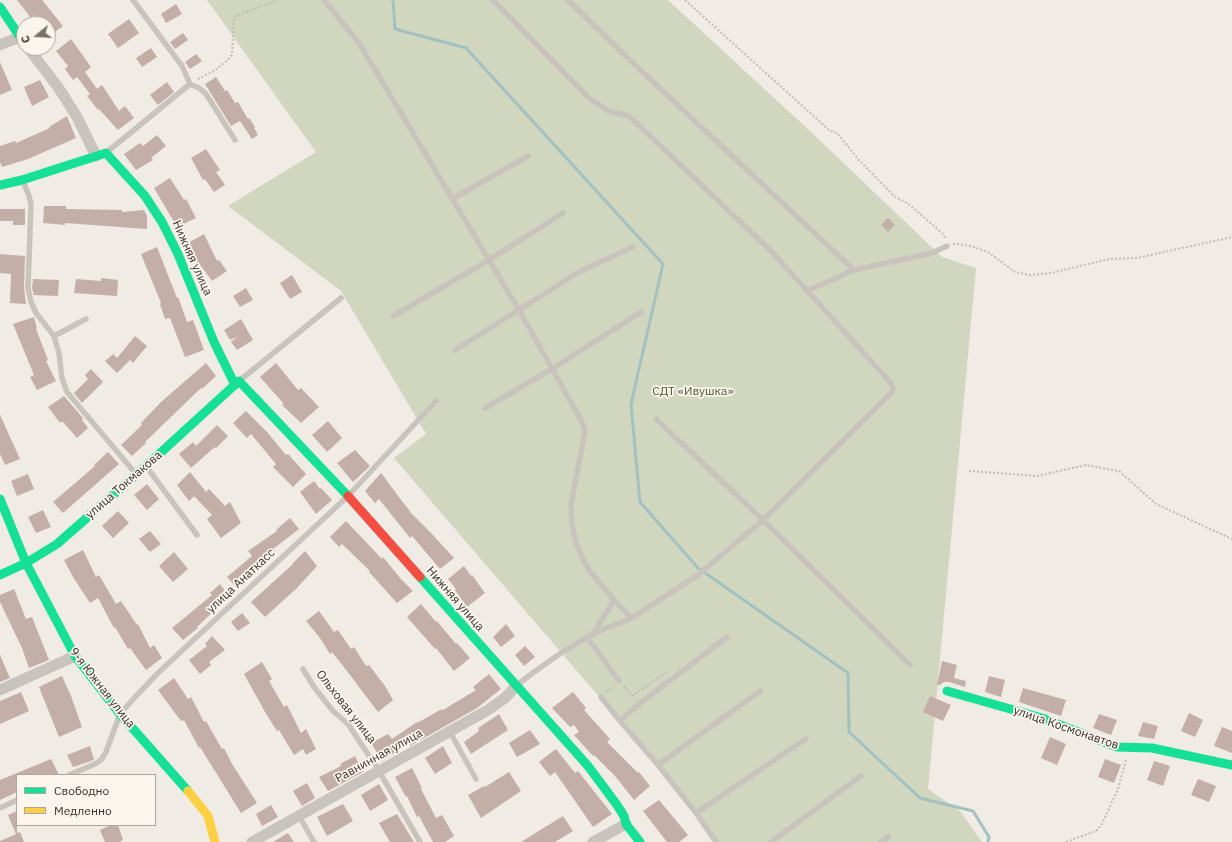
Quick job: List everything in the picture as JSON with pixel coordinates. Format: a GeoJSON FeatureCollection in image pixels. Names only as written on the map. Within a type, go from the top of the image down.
{"type":"FeatureCollection","features":[{"type":"Feature","properties":{"kind":"street"},"geometry":{"type":"LineString","coordinates":[[0,8],[16,31]]}},
{"type":"Feature","properties":{"kind":"street"},"geometry":{"type":"LineString","coordinates":[[0,45],[16,41]]}},
{"type":"Feature","properties":{"kind":"street","name":"Нижняя улица"},"geometry":{"type":"LineString","coordinates":[[34,56],[58,88],[101,155],[145,196],[162,222],[178,254],[214,342],[237,383],[348,496],[588,766],[617,805],[624,816],[626,824],[640,842]]}},
{"type":"Feature","properties":{"kind":"street"},"geometry":{"type":"LineString","coordinates":[[0,185],[22,180],[101,155]]}},
{"type":"Feature","properties":{"kind":"street","name":"улица Токмакова"},"geometry":{"type":"LineString","coordinates":[[0,575],[26,563],[57,544],[237,383]]}},
{"type":"Feature","properties":{"kind":"street","name":"9-я Южная улица"},"geometry":{"type":"LineString","coordinates":[[0,499],[18,540],[26,563],[75,656],[120,714],[202,807],[208,816],[215,842]]}},
{"type":"Feature","properties":{"kind":"street"},"geometry":{"type":"LineString","coordinates":[[0,690],[75,656]]}},
{"type":"Feature","properties":{"kind":"street","name":"Равнинная улица"},"geometry":{"type":"LineString","coordinates":[[252,842],[488,710],[505,698],[516,686]]}},
{"type":"Feature","properties":{"kind":"street","name":"улица Космонавтов"},"geometry":{"type":"LineString","coordinates":[[947,691],[1042,718],[1117,747],[1152,748],[1232,765]]}},
{"type":"Feature","properties":{"kind":"street"},"geometry":{"type":"LineString","coordinates":[[593,842],[626,824]]}},
{"type":"Feature","properties":{"kind":"lane"},"geometry":{"type":"LineString","coordinates":[[133,0],[182,66],[190,84],[199,88],[206,94],[236,140]]}},
{"type":"Feature","properties":{"kind":"lane"},"geometry":{"type":"LineString","coordinates":[[324,0],[359,43],[519,310],[582,422],[585,431],[571,504],[572,524],[576,543],[589,570],[614,600],[632,618]]}},
{"type":"Feature","properties":{"kind":"lane"},"geometry":{"type":"LineString","coordinates":[[493,0],[589,98],[608,111],[629,116],[771,251],[891,383],[893,388],[892,392],[763,520],[698,575],[632,618],[590,636],[561,652],[516,686]]}},
{"type":"Feature","properties":{"kind":"lane"},"geometry":{"type":"LineString","coordinates":[[568,0],[635,65],[854,270]]}},
{"type":"Feature","properties":{"kind":"lane"},"geometry":{"type":"LineString","coordinates":[[101,155],[190,84]]}},
{"type":"Feature","properties":{"kind":"lane"},"geometry":{"type":"LineString","coordinates":[[452,199],[528,156]]}},
{"type":"Feature","properties":{"kind":"lane"},"geometry":{"type":"LineString","coordinates":[[22,180],[31,204],[28,288],[31,302],[36,313],[54,336],[62,378],[67,392],[136,474]]}},
{"type":"Feature","properties":{"kind":"lane"},"geometry":{"type":"LineString","coordinates":[[393,316],[489,260],[564,213]]}},
{"type":"Feature","properties":{"kind":"lane"},"geometry":{"type":"LineString","coordinates":[[807,291],[854,270],[932,253],[947,246]]}},
{"type":"Feature","properties":{"kind":"lane"},"geometry":{"type":"LineString","coordinates":[[456,350],[579,272],[632,247]]}},
{"type":"Feature","properties":{"kind":"lane"},"geometry":{"type":"LineString","coordinates":[[237,383],[341,298]]}},
{"type":"Feature","properties":{"kind":"lane"},"geometry":{"type":"LineString","coordinates":[[485,408],[552,369],[641,312]]}},
{"type":"Feature","properties":{"kind":"lane"},"geometry":{"type":"LineString","coordinates":[[54,336],[86,319]]}},
{"type":"Feature","properties":{"kind":"lane","name":"улица Анаткасс"},"geometry":{"type":"LineString","coordinates":[[71,774],[101,760],[106,752],[120,714],[158,673],[348,496],[436,401]]}},
{"type":"Feature","properties":{"kind":"lane"},"geometry":{"type":"LineString","coordinates":[[656,419],[763,520],[910,665]]}},
{"type":"Feature","properties":{"kind":"lane"},"geometry":{"type":"LineString","coordinates":[[146,466],[197,535]]}},
{"type":"Feature","properties":{"kind":"lane"},"geometry":{"type":"LineString","coordinates":[[590,636],[614,600]]}},
{"type":"Feature","properties":{"kind":"lane"},"geometry":{"type":"LineString","coordinates":[[590,636],[619,681]]}},
{"type":"Feature","properties":{"kind":"lane"},"geometry":{"type":"LineString","coordinates":[[620,721],[639,704],[727,638]]}},
{"type":"Feature","properties":{"kind":"lane","name":"Ольховая улица"},"geometry":{"type":"LineString","coordinates":[[303,669],[314,687],[333,710],[348,724],[379,770],[420,842]]}},
{"type":"Feature","properties":{"kind":"lane"},"geometry":{"type":"LineString","coordinates":[[658,765],[760,691]]}},
{"type":"Feature","properties":{"kind":"lane"},"geometry":{"type":"LineString","coordinates":[[601,697],[658,765],[696,813],[716,842]]}},
{"type":"Feature","properties":{"kind":"lane"},"geometry":{"type":"LineString","coordinates":[[450,732],[476,779]]}},
{"type":"Feature","properties":{"kind":"lane"},"geometry":{"type":"LineString","coordinates":[[696,813],[806,739]]}},
{"type":"Feature","properties":{"kind":"lane"},"geometry":{"type":"LineString","coordinates":[[771,842],[860,776]]}},
{"type":"Feature","properties":{"kind":"lane"},"geometry":{"type":"LineString","coordinates":[[0,808],[16,800]]}},
{"type":"Feature","properties":{"kind":"lane"},"geometry":{"type":"LineString","coordinates":[[299,816],[314,842]]}},
{"type":"Feature","properties":{"kind":"lane"},"geometry":{"type":"LineString","coordinates":[[881,842],[888,837]]}},
{"type":"Feature","properties":{"kind":"path"},"geometry":{"type":"LineString","coordinates":[[190,84],[214,71],[228,60],[232,54],[234,19],[236,16],[277,0]]}},
{"type":"Feature","properties":{"kind":"path"},"geometry":{"type":"LineString","coordinates":[[685,0],[829,130],[838,134],[858,159],[894,196],[910,205],[944,235],[947,246],[957,244],[971,246],[988,252],[1015,272],[1030,275],[1051,273],[1109,259],[1137,258],[1232,237]]}},
{"type":"Feature","properties":{"kind":"path"},"geometry":{"type":"LineString","coordinates":[[969,471],[1037,476],[1086,465],[1119,471],[1156,504],[1232,539]]}},
{"type":"Feature","properties":{"kind":"path"},"geometry":{"type":"LineString","coordinates":[[601,697],[619,681],[633,695],[672,668]]}},
{"type":"Feature","properties":{"kind":"path"},"geometry":{"type":"LineString","coordinates":[[1066,842],[1096,831],[1101,826],[1118,789],[1130,747]]}},
{"type":"Feature","properties":{"kind":"green space","name":"СДТ «Ивушка»"},"geometry":{"type":"Polygon","coordinates":[[[207,0],[668,0],[811,132],[942,257],[976,268],[928,789],[961,812],[982,842],[716,842],[696,813],[620,721],[394,458],[426,434],[341,291],[228,206],[316,152],[207,0]]]}},
{"type":"Feature","properties":{"kind":"building"},"geometry":{"type":"Polygon","coordinates":[[[17,0],[42,0],[55,16],[34,15],[29,16],[17,0]]]}},
{"type":"Feature","properties":{"kind":"building"},"geometry":{"type":"Polygon","coordinates":[[[176,4],[182,14],[166,23],[161,14],[176,4]]]}},
{"type":"Feature","properties":{"kind":"building"},"geometry":{"type":"Polygon","coordinates":[[[56,17],[63,26],[56,31],[56,17]]]}},
{"type":"Feature","properties":{"kind":"building"},"geometry":{"type":"Polygon","coordinates":[[[129,19],[139,33],[118,48],[108,34],[129,19]]]}},
{"type":"Feature","properties":{"kind":"building"},"geometry":{"type":"Polygon","coordinates":[[[183,33],[188,40],[175,49],[170,42],[183,33]]]}},
{"type":"Feature","properties":{"kind":"building"},"geometry":{"type":"Polygon","coordinates":[[[71,39],[91,67],[85,72],[97,89],[102,85],[119,111],[125,106],[134,118],[118,130],[99,109],[98,110],[87,96],[90,94],[77,77],[73,80],[65,69],[68,66],[56,51],[71,39]]]}},
{"type":"Feature","properties":{"kind":"building"},"geometry":{"type":"Polygon","coordinates":[[[151,48],[157,57],[142,67],[136,58],[151,48]]]}},
{"type":"Feature","properties":{"kind":"building"},"geometry":{"type":"Polygon","coordinates":[[[196,54],[202,61],[190,69],[185,62],[196,54]]]}},
{"type":"Feature","properties":{"kind":"building"},"geometry":{"type":"Polygon","coordinates":[[[0,62],[12,90],[0,95],[0,62]]]}},
{"type":"Feature","properties":{"kind":"building"},"geometry":{"type":"Polygon","coordinates":[[[216,77],[225,91],[227,90],[235,103],[238,102],[248,119],[249,118],[255,127],[254,128],[258,135],[252,139],[240,121],[231,126],[205,84],[216,77]]]}},
{"type":"Feature","properties":{"kind":"building"},"geometry":{"type":"Polygon","coordinates":[[[40,80],[49,97],[32,106],[24,87],[40,80]]]}},
{"type":"Feature","properties":{"kind":"building"},"geometry":{"type":"Polygon","coordinates":[[[167,82],[174,92],[158,105],[150,95],[167,82]]]}},
{"type":"Feature","properties":{"kind":"building"},"geometry":{"type":"Polygon","coordinates":[[[67,116],[76,138],[28,159],[2,167],[0,162],[0,146],[15,141],[16,143],[50,128],[49,127],[67,116]]]}},
{"type":"Feature","properties":{"kind":"building"},"geometry":{"type":"Polygon","coordinates":[[[157,135],[166,146],[151,158],[153,160],[136,170],[124,154],[140,143],[143,146],[157,135]]]}},
{"type":"Feature","properties":{"kind":"building"},"geometry":{"type":"Polygon","coordinates":[[[206,149],[220,170],[216,172],[225,185],[214,192],[205,179],[203,180],[191,158],[206,149]]]}},
{"type":"Feature","properties":{"kind":"building"},"geometry":{"type":"Polygon","coordinates":[[[170,178],[184,200],[186,199],[196,218],[177,227],[154,188],[170,178]]]}},
{"type":"Feature","properties":{"kind":"building"},"geometry":{"type":"Polygon","coordinates":[[[44,206],[66,206],[66,209],[122,210],[122,212],[144,210],[147,216],[147,229],[65,223],[65,225],[43,223],[44,206]]]}},
{"type":"Feature","properties":{"kind":"building"},"geometry":{"type":"Polygon","coordinates":[[[0,209],[25,209],[25,225],[13,225],[13,221],[0,221],[0,209]]]}},
{"type":"Feature","properties":{"kind":"building"},"geometry":{"type":"Polygon","coordinates":[[[888,218],[895,225],[888,232],[881,225],[888,218]]]}},
{"type":"Feature","properties":{"kind":"building"},"geometry":{"type":"Polygon","coordinates":[[[204,234],[217,261],[219,260],[227,271],[212,281],[198,262],[196,263],[186,244],[204,234]]]}},
{"type":"Feature","properties":{"kind":"building"},"geometry":{"type":"Polygon","coordinates":[[[157,247],[187,322],[193,320],[204,350],[185,357],[170,318],[165,319],[160,304],[161,303],[141,254],[157,247]]]}},
{"type":"Feature","properties":{"kind":"building"},"geometry":{"type":"Polygon","coordinates":[[[0,254],[25,256],[24,288],[26,304],[10,303],[11,274],[0,273],[0,254]]]}},
{"type":"Feature","properties":{"kind":"building"},"geometry":{"type":"Polygon","coordinates":[[[292,275],[302,292],[290,299],[280,283],[292,275]]]}},
{"type":"Feature","properties":{"kind":"building"},"geometry":{"type":"Polygon","coordinates":[[[101,278],[118,280],[117,296],[74,293],[76,279],[101,281],[101,278]]]}},
{"type":"Feature","properties":{"kind":"building"},"geometry":{"type":"Polygon","coordinates":[[[33,279],[59,280],[58,296],[34,295],[32,288],[33,279]]]}},
{"type":"Feature","properties":{"kind":"building"},"geometry":{"type":"Polygon","coordinates":[[[246,288],[253,300],[240,307],[233,296],[246,288]]]}},
{"type":"Feature","properties":{"kind":"building"},"geometry":{"type":"Polygon","coordinates":[[[34,317],[36,329],[48,360],[46,361],[56,381],[37,390],[30,377],[34,375],[13,324],[34,317]]]}},
{"type":"Feature","properties":{"kind":"building"},"geometry":{"type":"Polygon","coordinates":[[[241,319],[253,340],[237,350],[231,342],[237,337],[230,340],[224,330],[241,319]]]}},
{"type":"Feature","properties":{"kind":"building"},"geometry":{"type":"Polygon","coordinates":[[[135,336],[147,346],[133,363],[130,360],[117,373],[105,361],[113,354],[117,358],[135,336]]]}},
{"type":"Feature","properties":{"kind":"building"},"geometry":{"type":"Polygon","coordinates":[[[206,363],[216,376],[202,389],[201,388],[132,456],[121,445],[142,425],[141,423],[161,402],[206,363]]]}},
{"type":"Feature","properties":{"kind":"building"},"geometry":{"type":"Polygon","coordinates":[[[276,363],[298,390],[301,388],[319,407],[301,423],[282,405],[284,404],[260,377],[276,363]]]}},
{"type":"Feature","properties":{"kind":"building"},"geometry":{"type":"Polygon","coordinates":[[[91,369],[103,382],[82,403],[74,393],[88,379],[85,375],[91,369]]]}},
{"type":"Feature","properties":{"kind":"building"},"geometry":{"type":"Polygon","coordinates":[[[64,396],[83,418],[82,420],[88,428],[77,438],[62,421],[60,423],[48,407],[64,396]]]}},
{"type":"Feature","properties":{"kind":"building"},"geometry":{"type":"Polygon","coordinates":[[[246,411],[267,432],[286,455],[288,454],[306,474],[293,487],[273,467],[276,464],[251,434],[247,438],[233,423],[246,411]]]}},
{"type":"Feature","properties":{"kind":"building"},"geometry":{"type":"Polygon","coordinates":[[[0,415],[20,459],[5,465],[0,454],[0,415]]]}},
{"type":"Feature","properties":{"kind":"building"},"geometry":{"type":"Polygon","coordinates":[[[328,421],[342,438],[327,452],[312,435],[328,421]]]}},
{"type":"Feature","properties":{"kind":"building"},"geometry":{"type":"Polygon","coordinates":[[[217,425],[228,436],[216,448],[215,447],[191,468],[179,454],[193,442],[196,446],[217,425]]]}},
{"type":"Feature","properties":{"kind":"building"},"geometry":{"type":"Polygon","coordinates":[[[355,450],[370,466],[353,482],[337,463],[355,450]]]}},
{"type":"Feature","properties":{"kind":"building"},"geometry":{"type":"Polygon","coordinates":[[[108,452],[119,464],[63,513],[53,502],[95,466],[94,465],[108,452]]]}},
{"type":"Feature","properties":{"kind":"building"},"geometry":{"type":"Polygon","coordinates":[[[190,472],[206,492],[209,489],[225,506],[230,502],[241,523],[221,538],[207,519],[212,515],[194,496],[189,501],[177,485],[190,472]]]}},
{"type":"Feature","properties":{"kind":"building"},"geometry":{"type":"Polygon","coordinates":[[[381,473],[411,513],[454,558],[440,569],[412,536],[410,538],[379,499],[375,503],[365,491],[381,473]]]}},
{"type":"Feature","properties":{"kind":"building"},"geometry":{"type":"Polygon","coordinates":[[[28,474],[34,489],[17,496],[11,481],[28,474]]]}},
{"type":"Feature","properties":{"kind":"building"},"geometry":{"type":"Polygon","coordinates":[[[314,481],[332,500],[316,514],[300,492],[314,481]]]}},
{"type":"Feature","properties":{"kind":"building"},"geometry":{"type":"Polygon","coordinates":[[[147,484],[159,499],[147,510],[134,495],[147,484]]]}},
{"type":"Feature","properties":{"kind":"building"},"geometry":{"type":"Polygon","coordinates":[[[43,510],[51,527],[36,533],[28,517],[43,510]]]}},
{"type":"Feature","properties":{"kind":"building"},"geometry":{"type":"Polygon","coordinates":[[[118,511],[129,523],[113,538],[102,526],[118,511]]]}},
{"type":"Feature","properties":{"kind":"building"},"geometry":{"type":"Polygon","coordinates":[[[290,518],[299,529],[273,549],[275,551],[237,588],[227,577],[252,556],[248,551],[277,531],[276,530],[290,518]]]}},
{"type":"Feature","properties":{"kind":"building"},"geometry":{"type":"Polygon","coordinates":[[[346,521],[382,559],[383,557],[413,591],[397,603],[369,572],[370,571],[342,544],[339,547],[330,537],[346,521]]]}},
{"type":"Feature","properties":{"kind":"building"},"geometry":{"type":"Polygon","coordinates":[[[150,531],[161,544],[150,552],[139,539],[150,531]]]}},
{"type":"Feature","properties":{"kind":"building"},"geometry":{"type":"Polygon","coordinates":[[[83,550],[96,577],[99,575],[116,604],[121,601],[137,625],[138,624],[150,648],[154,645],[162,658],[146,670],[130,648],[128,649],[115,627],[114,628],[98,598],[90,603],[64,560],[83,550]]]}},
{"type":"Feature","properties":{"kind":"building"},"geometry":{"type":"Polygon","coordinates":[[[305,551],[317,566],[297,588],[265,617],[251,602],[293,564],[305,551]]]}},
{"type":"Feature","properties":{"kind":"building"},"geometry":{"type":"Polygon","coordinates":[[[174,552],[188,569],[173,582],[159,566],[174,552]]]}},
{"type":"Feature","properties":{"kind":"building"},"geometry":{"type":"Polygon","coordinates":[[[464,566],[485,593],[467,607],[448,579],[464,566]]]}},
{"type":"Feature","properties":{"kind":"building"},"geometry":{"type":"Polygon","coordinates":[[[220,584],[230,598],[222,605],[221,604],[197,627],[198,628],[183,640],[172,628],[212,595],[210,593],[220,584]]]}},
{"type":"Feature","properties":{"kind":"building"},"geometry":{"type":"Polygon","coordinates":[[[14,589],[26,619],[32,617],[49,660],[29,668],[22,648],[0,602],[0,595],[14,589]]]}},
{"type":"Feature","properties":{"kind":"building"},"geometry":{"type":"Polygon","coordinates":[[[421,604],[470,658],[454,671],[436,648],[435,649],[407,617],[421,604]]]}},
{"type":"Feature","properties":{"kind":"building"},"geometry":{"type":"Polygon","coordinates":[[[319,611],[334,632],[338,630],[351,649],[354,647],[366,666],[369,665],[385,686],[393,700],[378,712],[332,652],[330,654],[320,638],[306,621],[319,611]]]}},
{"type":"Feature","properties":{"kind":"building"},"geometry":{"type":"Polygon","coordinates":[[[242,613],[250,623],[238,631],[231,622],[242,613]]]}},
{"type":"Feature","properties":{"kind":"building"},"geometry":{"type":"Polygon","coordinates":[[[506,624],[515,636],[501,647],[493,637],[506,624]]]}},
{"type":"Feature","properties":{"kind":"building"},"geometry":{"type":"Polygon","coordinates":[[[212,636],[225,650],[209,662],[211,665],[200,674],[189,660],[207,646],[205,644],[212,636]]]}},
{"type":"Feature","properties":{"kind":"building"},"geometry":{"type":"Polygon","coordinates":[[[525,646],[535,657],[524,666],[515,655],[525,646]]]}},
{"type":"Feature","properties":{"kind":"building"},"geometry":{"type":"Polygon","coordinates":[[[0,655],[10,678],[0,682],[0,655]]]}},
{"type":"Feature","properties":{"kind":"building"},"geometry":{"type":"Polygon","coordinates":[[[942,661],[957,665],[954,678],[966,681],[965,687],[949,682],[944,682],[937,685],[942,661]]]}},
{"type":"Feature","properties":{"kind":"building"},"geometry":{"type":"Polygon","coordinates":[[[262,662],[272,679],[269,681],[284,707],[287,705],[301,733],[306,729],[316,749],[306,755],[303,749],[294,755],[279,730],[277,731],[265,712],[244,674],[262,662]]]}},
{"type":"Feature","properties":{"kind":"building"},"geometry":{"type":"Polygon","coordinates":[[[489,674],[501,689],[477,708],[410,746],[409,744],[382,761],[371,743],[388,734],[392,739],[417,722],[442,709],[443,710],[476,690],[473,687],[489,674]]]}},
{"type":"Feature","properties":{"kind":"building"},"geometry":{"type":"Polygon","coordinates":[[[62,676],[82,727],[59,737],[39,687],[62,676]]]}},
{"type":"Feature","properties":{"kind":"building"},"geometry":{"type":"Polygon","coordinates":[[[989,676],[1005,680],[1001,697],[985,692],[989,676]]]}},
{"type":"Feature","properties":{"kind":"building"},"geometry":{"type":"Polygon","coordinates":[[[174,678],[188,699],[191,697],[204,722],[206,721],[222,749],[224,748],[232,764],[257,803],[241,813],[200,747],[199,748],[184,720],[181,721],[158,690],[174,678]]]}},
{"type":"Feature","properties":{"kind":"building"},"geometry":{"type":"Polygon","coordinates":[[[1023,688],[1066,700],[1061,716],[1019,702],[1023,688]]]}},
{"type":"Feature","properties":{"kind":"building"},"geometry":{"type":"Polygon","coordinates":[[[21,692],[29,711],[0,724],[0,701],[21,692]]]}},
{"type":"Feature","properties":{"kind":"building"},"geometry":{"type":"Polygon","coordinates":[[[573,692],[586,708],[584,710],[610,739],[607,742],[638,773],[639,772],[650,786],[634,800],[615,776],[594,755],[593,756],[574,735],[579,732],[574,725],[570,727],[552,708],[573,692]]]}},
{"type":"Feature","properties":{"kind":"building"},"geometry":{"type":"Polygon","coordinates":[[[930,696],[951,705],[943,721],[923,712],[930,696]]]}},
{"type":"Feature","properties":{"kind":"building"},"geometry":{"type":"Polygon","coordinates":[[[1189,713],[1203,720],[1195,737],[1181,731],[1189,713]]]}},
{"type":"Feature","properties":{"kind":"building"},"geometry":{"type":"Polygon","coordinates":[[[499,714],[508,730],[471,754],[464,742],[479,731],[478,728],[499,714]]]}},
{"type":"Feature","properties":{"kind":"building"},"geometry":{"type":"Polygon","coordinates":[[[1099,714],[1117,720],[1111,735],[1093,728],[1099,714]]]}},
{"type":"Feature","properties":{"kind":"building"},"geometry":{"type":"Polygon","coordinates":[[[1143,722],[1158,726],[1154,739],[1138,736],[1143,722]]]}},
{"type":"Feature","properties":{"kind":"building"},"geometry":{"type":"Polygon","coordinates":[[[1222,727],[1232,731],[1232,753],[1214,746],[1222,727]]]}},
{"type":"Feature","properties":{"kind":"building"},"geometry":{"type":"Polygon","coordinates":[[[530,730],[540,744],[517,757],[509,743],[530,730]]]}},
{"type":"Feature","properties":{"kind":"building"},"geometry":{"type":"Polygon","coordinates":[[[1050,737],[1066,744],[1057,765],[1041,758],[1050,737]]]}},
{"type":"Feature","properties":{"kind":"building"},"geometry":{"type":"Polygon","coordinates":[[[90,746],[94,760],[73,767],[67,755],[90,746]]]}},
{"type":"Feature","properties":{"kind":"building"},"geometry":{"type":"Polygon","coordinates":[[[443,746],[452,763],[435,774],[425,758],[443,746]]]}},
{"type":"Feature","properties":{"kind":"building"},"geometry":{"type":"Polygon","coordinates":[[[556,749],[575,773],[578,771],[612,814],[593,827],[555,772],[550,776],[539,762],[556,749]]]}},
{"type":"Feature","properties":{"kind":"building"},"geometry":{"type":"Polygon","coordinates":[[[355,756],[363,772],[328,791],[319,777],[341,766],[340,764],[355,756]]]}},
{"type":"Feature","properties":{"kind":"building"},"geometry":{"type":"Polygon","coordinates":[[[51,759],[58,774],[16,774],[16,792],[0,800],[0,780],[51,759]]]}},
{"type":"Feature","properties":{"kind":"building"},"geometry":{"type":"Polygon","coordinates":[[[1105,759],[1121,765],[1114,783],[1098,777],[1105,759]]]}},
{"type":"Feature","properties":{"kind":"building"},"geometry":{"type":"Polygon","coordinates":[[[1154,761],[1170,766],[1163,786],[1147,780],[1154,761]]]}},
{"type":"Feature","properties":{"kind":"building"},"geometry":{"type":"Polygon","coordinates":[[[412,768],[436,818],[442,815],[454,836],[445,842],[433,842],[395,777],[412,768]]]}},
{"type":"Feature","properties":{"kind":"building"},"geometry":{"type":"Polygon","coordinates":[[[509,772],[521,791],[481,818],[468,795],[484,786],[485,787],[509,772]]]}},
{"type":"Feature","properties":{"kind":"building"},"geometry":{"type":"Polygon","coordinates":[[[1198,779],[1216,786],[1209,802],[1191,795],[1198,779]]]}},
{"type":"Feature","properties":{"kind":"building"},"geometry":{"type":"Polygon","coordinates":[[[307,783],[315,798],[302,806],[293,791],[307,783]]]}},
{"type":"Feature","properties":{"kind":"building"},"geometry":{"type":"Polygon","coordinates":[[[379,784],[388,800],[370,811],[361,795],[379,784]]]}},
{"type":"Feature","properties":{"kind":"building"},"geometry":{"type":"Polygon","coordinates":[[[659,800],[688,835],[679,842],[667,842],[643,811],[659,800]]]}},
{"type":"Feature","properties":{"kind":"building"},"geometry":{"type":"Polygon","coordinates":[[[343,804],[353,821],[327,836],[317,817],[343,804]]]}},
{"type":"Feature","properties":{"kind":"building"},"geometry":{"type":"Polygon","coordinates":[[[271,805],[278,817],[262,826],[256,814],[271,805]]]}},
{"type":"Feature","properties":{"kind":"building"},"geometry":{"type":"Polygon","coordinates":[[[16,811],[17,833],[20,832],[24,842],[0,842],[16,834],[8,815],[16,811]]]}},
{"type":"Feature","properties":{"kind":"building"},"geometry":{"type":"Polygon","coordinates":[[[397,814],[414,842],[390,842],[379,823],[397,814]]]}},
{"type":"Feature","properties":{"kind":"building"},"geometry":{"type":"Polygon","coordinates":[[[563,816],[573,831],[555,842],[521,842],[563,816]]]}},
{"type":"Feature","properties":{"kind":"building"},"geometry":{"type":"Polygon","coordinates":[[[109,826],[118,826],[123,840],[119,842],[105,842],[100,830],[109,826]]]}},
{"type":"Feature","properties":{"kind":"building"},"geometry":{"type":"Polygon","coordinates":[[[288,833],[294,842],[273,842],[288,833]]]}},
{"type":"Feature","properties":{"kind":"waterway"},"geometry":{"type":"LineString","coordinates":[[393,0],[395,29],[466,48],[663,264],[631,404],[640,502],[698,568],[848,673],[849,732],[920,798],[973,811],[989,837],[988,842]]}},
{"type":"Feature","properties":{"kind":"traffic: fast"},"geometry":{"type":"LineString","coordinates":[[0,7],[16,31]]}},
{"type":"Feature","properties":{"kind":"traffic: fast"},"geometry":{"type":"LineString","coordinates":[[0,185],[22,180],[106,153],[145,196],[162,222],[178,254],[214,342],[235,385]]}},
{"type":"Feature","properties":{"kind":"traffic: fast"},"geometry":{"type":"LineString","coordinates":[[0,575],[26,563],[57,544],[146,466],[239,381],[348,496]]}},
{"type":"Feature","properties":{"kind":"traffic: fast"},"geometry":{"type":"LineString","coordinates":[[0,499],[26,563],[75,656],[120,714],[188,791]]}},
{"type":"Feature","properties":{"kind":"traffic: fast"},"geometry":{"type":"LineString","coordinates":[[420,577],[588,766],[617,805],[624,816],[626,824],[640,842]]}},
{"type":"Feature","properties":{"kind":"traffic: fast"},"geometry":{"type":"LineString","coordinates":[[947,691],[1042,718],[1117,747],[1152,748],[1232,765]]}},
{"type":"Feature","properties":{"kind":"traffic: slow"},"geometry":{"type":"LineString","coordinates":[[188,791],[208,816],[215,842]]}},
{"type":"Feature","properties":{"kind":"traffic: jam"},"geometry":{"type":"LineString","coordinates":[[348,496],[420,577]]}}]}
